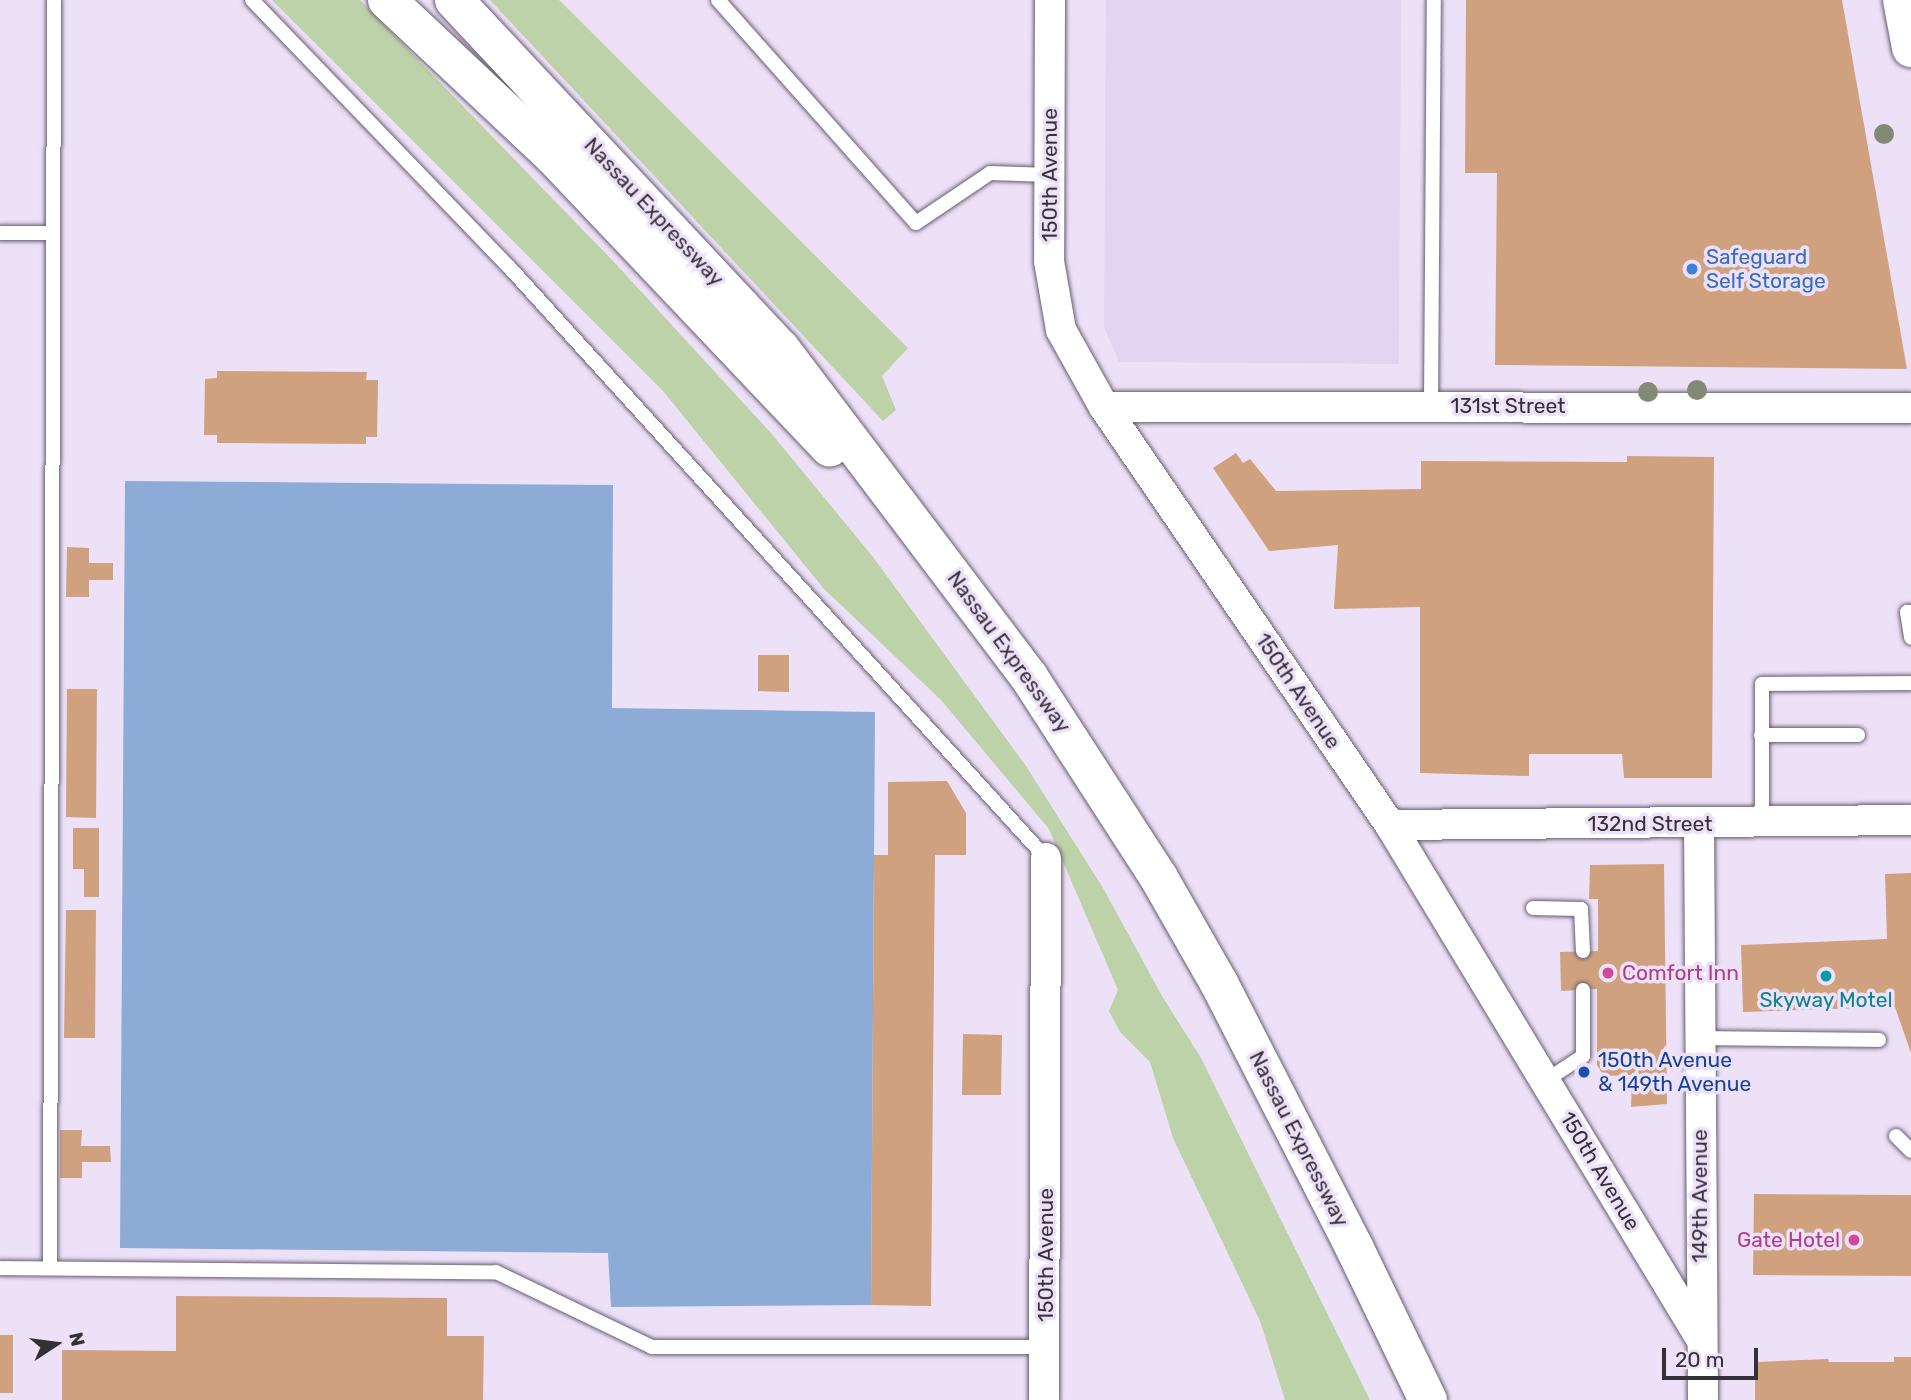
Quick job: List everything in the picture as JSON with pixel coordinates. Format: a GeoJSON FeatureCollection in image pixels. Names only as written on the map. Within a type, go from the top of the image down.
{"type":"FeatureCollection","features":[{"type":"Feature","properties":{"kind":"main road"},"geometry":{"type":"LineString","coordinates":[[387,0],[553,156],[971,597]]}},
{"type":"Feature","properties":{"kind":"main road","name":"Nassau Expressway"},"geometry":{"type":"LineString","coordinates":[[454,0],[781,349],[971,597],[1062,725],[1159,878],[1219,983],[1300,1139],[1428,1400]]}},
{"type":"Feature","properties":{"kind":"main road"},"geometry":{"type":"LineString","coordinates":[[1902,0],[1911,48]]}},
{"type":"Feature","properties":{"kind":"street","name":"150th Avenue"},"geometry":{"type":"LineString","coordinates":[[1050,0],[1049,261],[1061,330],[1104,407],[1390,825],[1701,1339]]}},
{"type":"Feature","properties":{"kind":"street","name":"131st Street"},"geometry":{"type":"LineString","coordinates":[[1104,407],[1431,405],[1911,408]]}},
{"type":"Feature","properties":{"kind":"street","name":"132nd Street"},"geometry":{"type":"LineString","coordinates":[[1390,825],[1911,820]]}},
{"type":"Feature","properties":{"kind":"street","name":"149th Avenue"},"geometry":{"type":"LineString","coordinates":[[1699,824],[1703,1400]]}},
{"type":"Feature","properties":{"kind":"street","name":"150th Avenue"},"geometry":{"type":"LineString","coordinates":[[1045,1400],[1046,858]]}},
{"type":"Feature","properties":{"kind":"lane"},"geometry":{"type":"LineString","coordinates":[[50,1268],[54,0]]}},
{"type":"Feature","properties":{"kind":"lane"},"geometry":{"type":"LineString","coordinates":[[252,0],[510,268],[1046,858]]}},
{"type":"Feature","properties":{"kind":"lane"},"geometry":{"type":"LineString","coordinates":[[718,0],[916,223],[990,173],[1050,175]]}},
{"type":"Feature","properties":{"kind":"lane"},"geometry":{"type":"LineString","coordinates":[[1431,405],[1434,0]]}},
{"type":"Feature","properties":{"kind":"lane"},"geometry":{"type":"LineString","coordinates":[[0,233],[53,233]]}},
{"type":"Feature","properties":{"kind":"lane"},"geometry":{"type":"LineString","coordinates":[[1911,612],[1907,612],[1911,638]]}},
{"type":"Feature","properties":{"kind":"lane"},"geometry":{"type":"LineString","coordinates":[[1762,822],[1762,684],[1911,683]]}},
{"type":"Feature","properties":{"kind":"lane"},"geometry":{"type":"LineString","coordinates":[[1761,735],[1858,735]]}},
{"type":"Feature","properties":{"kind":"lane"},"geometry":{"type":"LineString","coordinates":[[1533,908],[1581,909],[1583,951]]}},
{"type":"Feature","properties":{"kind":"lane"},"geometry":{"type":"LineString","coordinates":[[1545,1081],[1583,1056],[1583,990]]}},
{"type":"Feature","properties":{"kind":"lane"},"geometry":{"type":"LineString","coordinates":[[1700,1038],[1879,1040]]}},
{"type":"Feature","properties":{"kind":"lane"},"geometry":{"type":"LineString","coordinates":[[1896,1136],[1911,1151]]}},
{"type":"Feature","properties":{"kind":"lane"},"geometry":{"type":"LineString","coordinates":[[0,1268],[496,1272],[652,1347],[1046,1347]]}},
{"type":"Feature","properties":{"kind":"shaded area"},"geometry":{"type":"Polygon","coordinates":[[[1106,0],[1401,0],[1399,364],[1119,362],[1104,327],[1106,0]]]}},
{"type":"Feature","properties":{"kind":"green space"},"geometry":{"type":"Polygon","coordinates":[[[272,0],[360,0],[614,262],[771,433],[873,557],[1026,766],[1103,888],[1162,996],[1201,1058],[1370,1400],[1285,1400],[1260,1321],[1173,1138],[1150,1062],[1120,1032],[1109,1011],[1118,990],[1049,829],[941,700],[824,589],[663,391],[272,0]]]}},
{"type":"Feature","properties":{"kind":"green space"},"geometry":{"type":"Polygon","coordinates":[[[490,0],[559,0],[908,348],[882,376],[896,410],[883,421],[490,0]]]}},
{"type":"Feature","properties":{"kind":"water"},"geometry":{"type":"Polygon","coordinates":[[[125,481],[613,485],[612,708],[875,712],[871,1305],[611,1307],[608,1253],[120,1248],[125,481]]]}},
{"type":"Feature","properties":{"kind":"building","name":"Safeguard Self Storage"},"geometry":{"type":"Polygon","coordinates":[[[1466,0],[1842,0],[1907,369],[1495,365],[1497,173],[1465,173],[1466,0]]]}},
{"type":"Feature","properties":{"kind":"building"},"geometry":{"type":"Polygon","coordinates":[[[217,371],[367,372],[366,380],[378,380],[377,437],[366,437],[366,444],[217,443],[217,435],[204,435],[205,379],[217,378],[217,371]]]}},
{"type":"Feature","properties":{"kind":"building"},"geometry":{"type":"Polygon","coordinates":[[[1236,453],[1243,463],[1250,459],[1276,491],[1421,489],[1421,461],[1627,462],[1627,456],[1714,457],[1712,778],[1624,778],[1622,754],[1529,754],[1529,776],[1420,773],[1420,607],[1334,609],[1338,545],[1269,551],[1213,468],[1236,453]]]}},
{"type":"Feature","properties":{"kind":"building"},"geometry":{"type":"Polygon","coordinates":[[[67,547],[89,548],[89,563],[113,563],[113,580],[89,580],[89,597],[66,597],[67,547]]]}},
{"type":"Feature","properties":{"kind":"building"},"geometry":{"type":"Polygon","coordinates":[[[758,655],[789,655],[789,692],[758,691],[758,655]]]}},
{"type":"Feature","properties":{"kind":"building"},"geometry":{"type":"Polygon","coordinates":[[[67,689],[97,689],[96,818],[66,817],[67,689]]]}},
{"type":"Feature","properties":{"kind":"building"},"geometry":{"type":"Polygon","coordinates":[[[947,781],[966,813],[966,855],[935,855],[931,1306],[871,1305],[874,855],[888,855],[888,782],[947,781]]]}},
{"type":"Feature","properties":{"kind":"building"},"geometry":{"type":"Polygon","coordinates":[[[73,828],[99,828],[99,897],[84,897],[84,869],[73,869],[73,828]]]}},
{"type":"Feature","properties":{"kind":"building"},"geometry":{"type":"Polygon","coordinates":[[[1664,864],[1667,1104],[1631,1107],[1632,1075],[1604,1076],[1597,1065],[1597,989],[1561,991],[1560,952],[1598,951],[1598,899],[1589,899],[1590,865],[1664,864]]]}},
{"type":"Feature","properties":{"kind":"building","name":"Skyway Motel"},"geometry":{"type":"Polygon","coordinates":[[[1911,873],[1911,1053],[1895,1007],[1743,1012],[1741,945],[1887,939],[1885,874],[1911,873]]]}},
{"type":"Feature","properties":{"kind":"building"},"geometry":{"type":"Polygon","coordinates":[[[66,910],[96,910],[95,1038],[64,1038],[66,910]]]}},
{"type":"Feature","properties":{"kind":"building"},"geometry":{"type":"Polygon","coordinates":[[[963,1034],[1002,1035],[1001,1095],[962,1095],[963,1034]]]}},
{"type":"Feature","properties":{"kind":"building"},"geometry":{"type":"Polygon","coordinates":[[[60,1130],[82,1130],[81,1146],[110,1146],[111,1162],[82,1162],[82,1178],[60,1178],[60,1130]]]}},
{"type":"Feature","properties":{"kind":"building"},"geometry":{"type":"Polygon","coordinates":[[[1754,1194],[1911,1195],[1911,1276],[1753,1275],[1754,1194]]]}},
{"type":"Feature","properties":{"kind":"building"},"geometry":{"type":"Polygon","coordinates":[[[176,1296],[447,1298],[447,1336],[484,1336],[483,1400],[62,1400],[62,1350],[176,1351],[176,1296]]]}},
{"type":"Feature","properties":{"kind":"building"},"geometry":{"type":"Polygon","coordinates":[[[0,1335],[13,1335],[13,1393],[0,1393],[0,1335]]]}},
{"type":"Feature","properties":{"kind":"building"},"geometry":{"type":"Polygon","coordinates":[[[1894,1357],[1911,1357],[1911,1400],[1755,1400],[1755,1362],[1828,1359],[1829,1362],[1894,1362],[1894,1357]]]}},
{"type":"Feature","properties":{"kind":"place","name":"Safeguard Self Storage"},"geometry":{"type":"Point","coordinates":[1692,269]}},
{"type":"Feature","properties":{"kind":"place","name":"Comfort Inn"},"geometry":{"type":"Point","coordinates":[1608,973]}},
{"type":"Feature","properties":{"kind":"place","name":"Skyway Motel"},"geometry":{"type":"Point","coordinates":[1826,976]}},
{"type":"Feature","properties":{"kind":"place","name":"150th Avenue & 149th Avenue"},"geometry":{"type":"Point","coordinates":[1584,1072]}},
{"type":"Feature","properties":{"kind":"place","name":"Gate Hotel"},"geometry":{"type":"Point","coordinates":[1854,1240]}}]}
